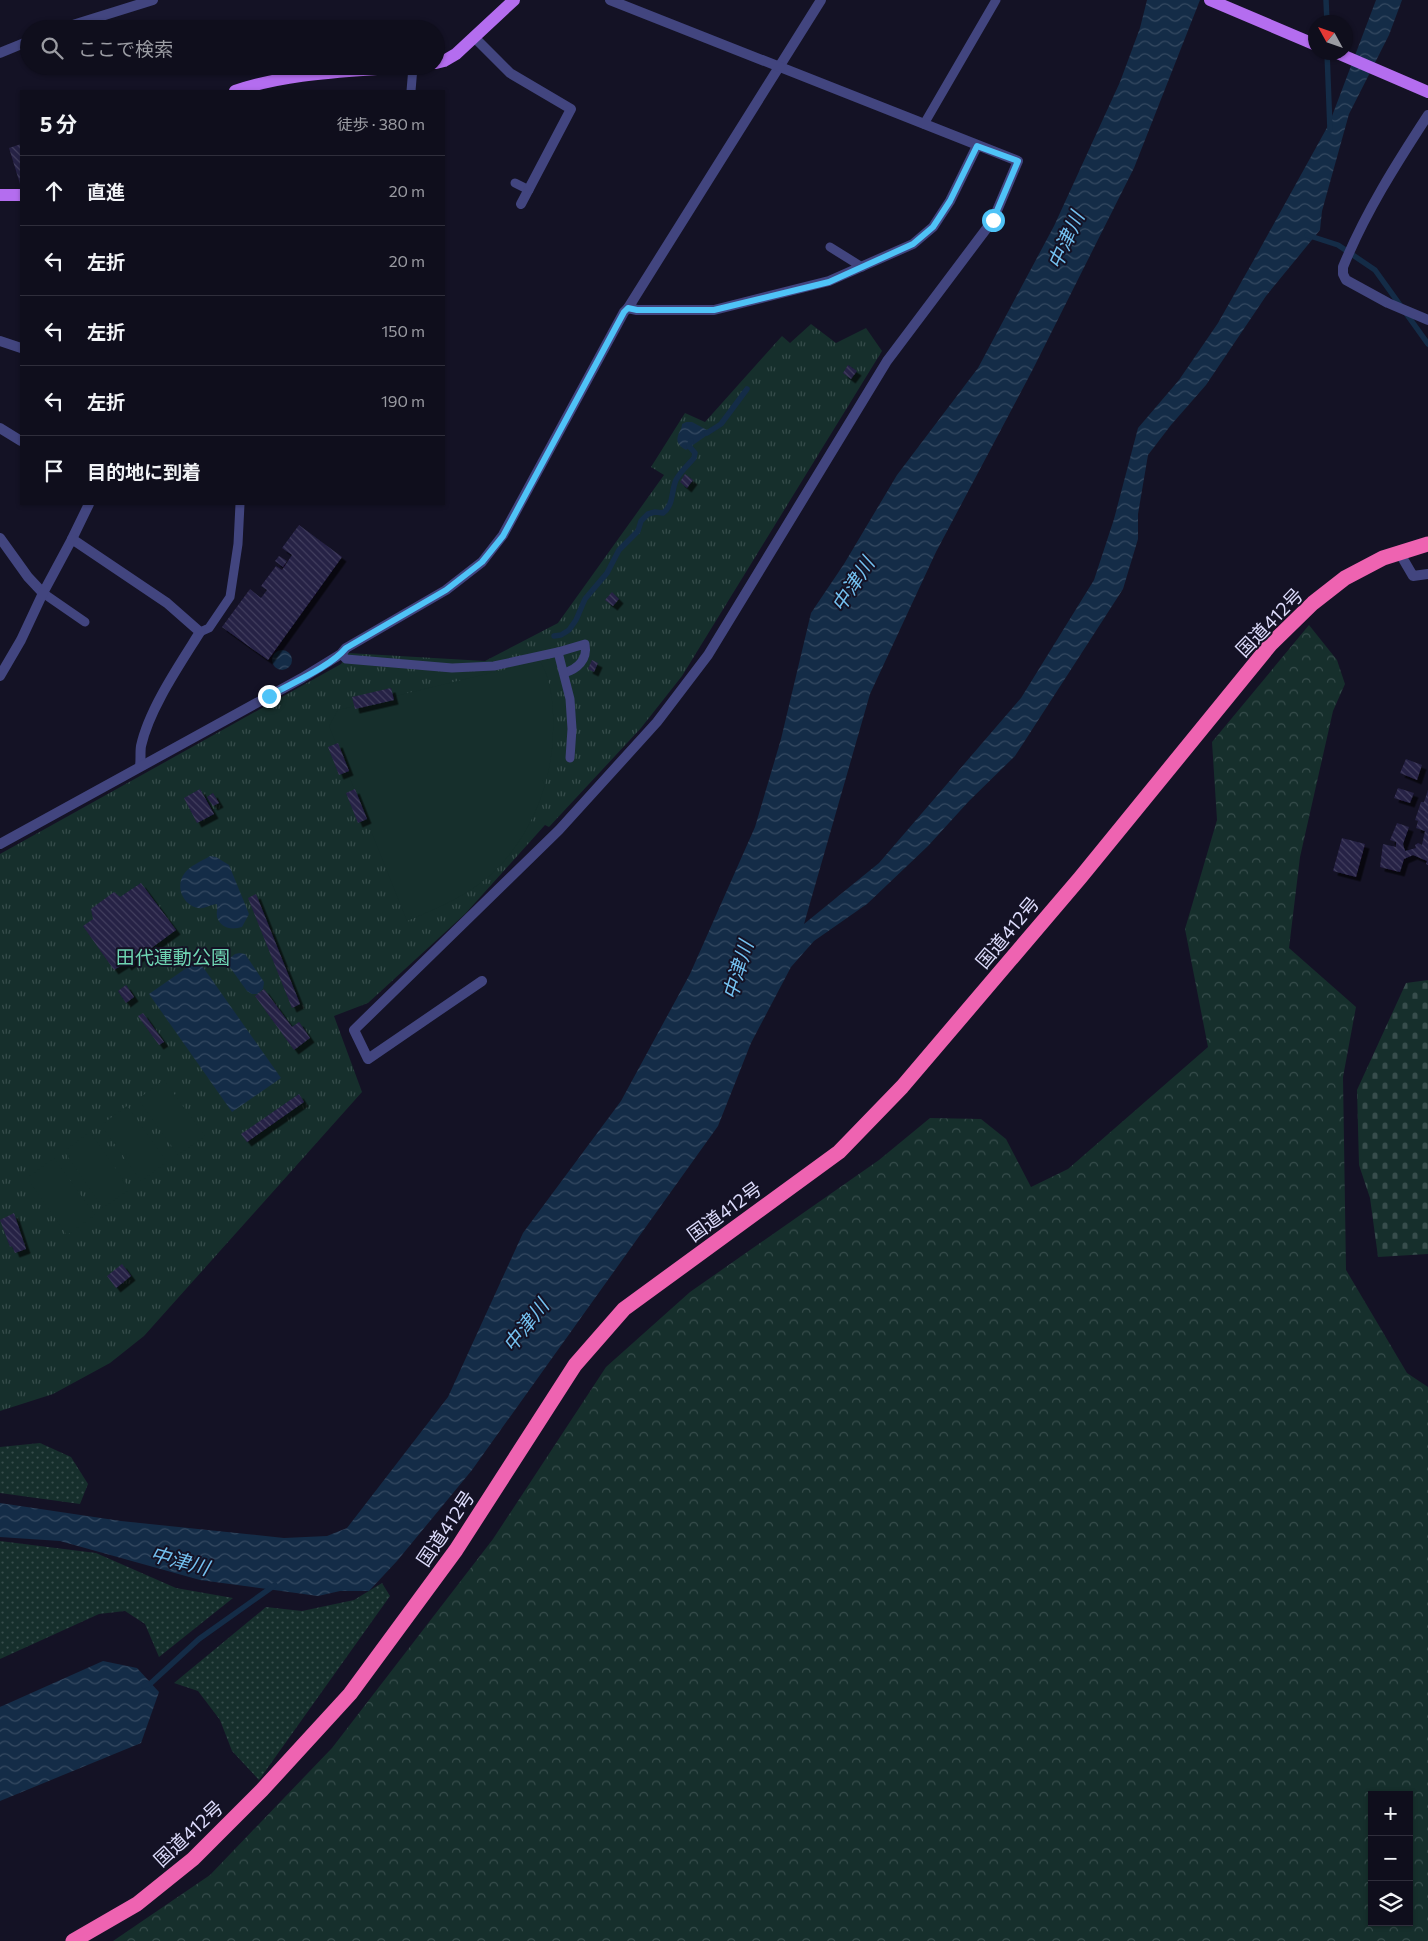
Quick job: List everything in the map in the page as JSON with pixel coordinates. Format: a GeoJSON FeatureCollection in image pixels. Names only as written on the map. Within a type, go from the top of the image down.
{"type":"FeatureCollection","features":[{"type":"Feature","properties":{"kind":"highway","name":"国道412号"},"geometry":{"type":"LineString","coordinates":[[73,1941],[137,1904],[193,1859],[262,1790],[350,1694],[456,1550],[575,1365],[624,1309],[838,1152],[902,1086],[1036,930],[1270,645],[1313,603],[1345,578],[1383,558],[1428,544]]}},
{"type":"Feature","properties":{"kind":"main road"},"geometry":{"type":"LineString","coordinates":[[445,60],[475,38],[514,0]]}},
{"type":"Feature","properties":{"kind":"main road"},"geometry":{"type":"LineString","coordinates":[[1210,0],[1308,41]]}},
{"type":"Feature","properties":{"kind":"main road"},"geometry":{"type":"LineString","coordinates":[[1353,60],[1428,92]]}},
{"type":"Feature","properties":{"kind":"main road"},"geometry":{"type":"LineString","coordinates":[[239,90],[284,78],[307,75]]}},
{"type":"Feature","properties":{"kind":"main road"},"geometry":{"type":"LineString","coordinates":[[0,195],[20,195]]}},
{"type":"Feature","properties":{"kind":"street"},"geometry":{"type":"LineString","coordinates":[[89,20],[153,0]]}},
{"type":"Feature","properties":{"kind":"street"},"geometry":{"type":"LineString","coordinates":[[482,982],[368,1059],[354,1030],[558,830],[657,722],[708,655],[887,361],[993,220],[1018,161],[610,0]]}},
{"type":"Feature","properties":{"kind":"street"},"geometry":{"type":"LineString","coordinates":[[0,844],[302,678],[341,654],[346,648],[446,590],[482,562],[503,536],[624,312],[822,0]]}},
{"type":"Feature","properties":{"kind":"street"},"geometry":{"type":"LineString","coordinates":[[475,38],[510,73],[571,108],[521,204]]}},
{"type":"Feature","properties":{"kind":"street"},"geometry":{"type":"LineString","coordinates":[[0,53],[20,45]]}},
{"type":"Feature","properties":{"kind":"street"},"geometry":{"type":"LineString","coordinates":[[1426,320],[1388,303],[1346,280],[1343,274],[1343,267],[1358,230],[1428,115]]}},
{"type":"Feature","properties":{"kind":"street"},"geometry":{"type":"LineString","coordinates":[[628,308],[637,310],[714,310],[829,282],[913,244],[933,227],[950,201],[977,146]]}},
{"type":"Feature","properties":{"kind":"street"},"geometry":{"type":"LineString","coordinates":[[0,341],[20,348]]}},
{"type":"Feature","properties":{"kind":"street"},"geometry":{"type":"LineString","coordinates":[[0,428],[20,440]]}},
{"type":"Feature","properties":{"kind":"street"},"geometry":{"type":"LineString","coordinates":[[0,676],[21,640],[43,592],[89,505]]}},
{"type":"Feature","properties":{"kind":"street"},"geometry":{"type":"LineString","coordinates":[[0,538],[28,577],[43,592]]}},
{"type":"Feature","properties":{"kind":"street"},"geometry":{"type":"LineString","coordinates":[[72,539],[167,603],[200,632],[168,682],[150,721],[141,747],[140,766]]}},
{"type":"Feature","properties":{"kind":"street"},"geometry":{"type":"LineString","coordinates":[[1399,552],[1413,576],[1428,574]]}},
{"type":"Feature","properties":{"kind":"lane"},"geometry":{"type":"LineString","coordinates":[[924,124],[996,0]]}},
{"type":"Feature","properties":{"kind":"lane"},"geometry":{"type":"LineString","coordinates":[[411,90],[413,75]]}},
{"type":"Feature","properties":{"kind":"lane"},"geometry":{"type":"LineString","coordinates":[[515,182],[529,190]]}},
{"type":"Feature","properties":{"kind":"lane"},"geometry":{"type":"LineString","coordinates":[[830,247],[862,266]]}},
{"type":"Feature","properties":{"kind":"lane"},"geometry":{"type":"LineString","coordinates":[[200,632],[209,628],[230,597],[238,544],[240,505]]}},
{"type":"Feature","properties":{"kind":"lane"},"geometry":{"type":"LineString","coordinates":[[43,592],[85,622]]}},
{"type":"Feature","properties":{"kind":"lane"},"geometry":{"type":"LineString","coordinates":[[341,654],[346,659],[452,668],[494,666],[558,652],[584,644],[586,649],[580,665],[574,670],[564,673]]}},
{"type":"Feature","properties":{"kind":"lane"},"geometry":{"type":"LineString","coordinates":[[558,652],[570,699],[572,729],[570,758]]}},
{"type":"Feature","properties":{"kind":"green space","name":"田代運動公園"},"geometry":{"type":"Polygon","coordinates":[[[811,324],[836,343],[866,328],[882,351],[682,676],[641,728],[549,827],[545,825],[465,914],[368,1003],[334,1016],[362,1092],[144,1336],[110,1363],[53,1394],[0,1411],[0,854],[341,664],[348,653],[485,661],[558,623],[664,475],[651,467],[685,413],[705,422],[782,336],[790,343],[811,324]]]}},
{"type":"Feature","properties":{"kind":"green space"},"geometry":{"type":"Polygon","coordinates":[[[1309,625],[1337,660],[1345,684],[1333,711],[1300,857],[1289,948],[1356,1007],[1343,1077],[1346,1270],[1407,1373],[1428,1387],[1428,1941],[113,1941],[210,1875],[332,1748],[493,1539],[606,1367],[690,1292],[879,1160],[930,1118],[981,1119],[1006,1139],[1031,1187],[1068,1169],[1208,1047],[1185,929],[1217,820],[1212,742],[1309,625]]]}},
{"type":"Feature","properties":{"kind":"green space"},"geometry":{"type":"Polygon","coordinates":[[[540,661],[550,686],[553,732],[547,777],[531,820],[520,840],[506,859],[490,875],[472,889],[456,898],[407,921],[329,726],[338,710],[540,661]]]}},
{"type":"Feature","properties":{"kind":"green space"},"geometry":{"type":"Polygon","coordinates":[[[1428,980],[1428,1254],[1378,1257],[1370,1198],[1359,1165],[1357,1090],[1406,983],[1428,980]]]}},
{"type":"Feature","properties":{"kind":"green space"},"geometry":{"type":"Polygon","coordinates":[[[164,1080],[205,1136],[178,1155],[138,1099],[164,1080]]]}},
{"type":"Feature","properties":{"kind":"green space"},"geometry":{"type":"Polygon","coordinates":[[[127,1106],[167,1162],[141,1181],[101,1125],[127,1106]]]}},
{"type":"Feature","properties":{"kind":"green space"},"geometry":{"type":"Polygon","coordinates":[[[90,1132],[130,1189],[103,1208],[64,1151],[90,1132]]]}},
{"type":"Feature","properties":{"kind":"green space"},"geometry":{"type":"Polygon","coordinates":[[[54,1158],[95,1215],[67,1235],[27,1178],[54,1158]]]}},
{"type":"Feature","properties":{"kind":"green space"},"geometry":{"type":"Polygon","coordinates":[[[40,1443],[71,1457],[88,1484],[80,1504],[0,1493],[0,1447],[40,1443]]]}},
{"type":"Feature","properties":{"kind":"green space"},"geometry":{"type":"Polygon","coordinates":[[[0,1541],[96,1553],[176,1588],[233,1598],[159,1657],[145,1624],[125,1611],[99,1614],[0,1659],[0,1541]]]}},
{"type":"Feature","properties":{"kind":"green space"},"geometry":{"type":"Polygon","coordinates":[[[382,1583],[390,1596],[259,1780],[232,1751],[220,1720],[198,1691],[174,1683],[266,1607],[302,1611],[354,1600],[382,1583]]]}},
{"type":"Feature","properties":{"kind":"water","name":"中津川"},"geometry":{"type":"Polygon","coordinates":[[[1147,0],[1200,0],[1134,168],[1032,371],[936,552],[870,694],[804,924],[879,863],[1021,698],[1094,580],[1114,519],[1138,428],[1179,380],[1218,323],[1256,256],[1329,124],[1376,0],[1402,0],[1389,35],[1349,114],[1322,211],[1320,230],[1266,296],[1206,385],[1148,455],[1138,514],[1138,539],[1123,589],[1015,756],[969,801],[928,846],[867,904],[814,941],[791,967],[751,1043],[718,1126],[472,1470],[397,1561],[369,1591],[340,1591],[318,1596],[200,1580],[60,1541],[0,1537],[0,1503],[121,1521],[284,1538],[327,1536],[347,1528],[448,1397],[523,1233],[621,1101],[690,974],[755,827],[781,739],[811,613],[844,564],[897,475],[978,368],[1054,226],[1120,82],[1140,28],[1147,0]]]}},
{"type":"Feature","properties":{"kind":"water"},"geometry":{"type":"Polygon","coordinates":[[[692,422],[707,430],[711,428],[713,431],[686,450],[678,443],[677,438],[682,424],[692,422]]]}},
{"type":"Feature","properties":{"kind":"water"},"geometry":{"type":"Polygon","coordinates":[[[282,650],[289,653],[292,660],[289,667],[282,670],[275,667],[272,660],[275,653],[282,650]]]}},
{"type":"Feature","properties":{"kind":"water"},"geometry":{"type":"Polygon","coordinates":[[[210,856],[216,857],[229,865],[249,914],[242,927],[227,928],[221,924],[217,917],[217,904],[198,908],[188,903],[182,895],[180,884],[186,871],[210,856]]]}},
{"type":"Feature","properties":{"kind":"water"},"geometry":{"type":"Polygon","coordinates":[[[240,953],[245,954],[264,982],[263,989],[257,994],[247,991],[229,966],[230,958],[240,953]]]}},
{"type":"Feature","properties":{"kind":"water"},"geometry":{"type":"Polygon","coordinates":[[[198,960],[281,1078],[232,1112],[149,994],[198,960]]]}},
{"type":"Feature","properties":{"kind":"water"},"geometry":{"type":"Polygon","coordinates":[[[103,1661],[137,1668],[159,1692],[141,1743],[0,1801],[0,1707],[103,1661]]]}},
{"type":"Feature","properties":{"kind":"building"},"geometry":{"type":"Polygon","coordinates":[[[20,144],[20,184],[9,148],[20,144]]]}},
{"type":"Feature","properties":{"kind":"building"},"geometry":{"type":"Polygon","coordinates":[[[848,365],[857,371],[851,379],[843,373],[848,365]]]}},
{"type":"Feature","properties":{"kind":"building"},"geometry":{"type":"Polygon","coordinates":[[[685,474],[693,480],[687,488],[680,482],[685,474]]]}},
{"type":"Feature","properties":{"kind":"building"},"geometry":{"type":"Polygon","coordinates":[[[299,525],[342,557],[268,660],[222,627],[250,589],[261,598],[267,590],[261,586],[276,566],[282,570],[292,555],[282,548],[299,525]]]}},
{"type":"Feature","properties":{"kind":"building"},"geometry":{"type":"Polygon","coordinates":[[[279,556],[287,561],[283,567],[275,561],[279,556]]]}},
{"type":"Feature","properties":{"kind":"building"},"geometry":{"type":"Polygon","coordinates":[[[612,592],[619,599],[613,606],[605,600],[612,592]]]}},
{"type":"Feature","properties":{"kind":"building"},"geometry":{"type":"Polygon","coordinates":[[[592,660],[598,663],[594,672],[588,669],[592,660]]]}},
{"type":"Feature","properties":{"kind":"building"},"geometry":{"type":"Polygon","coordinates":[[[391,688],[394,700],[355,709],[352,697],[391,688]]]}},
{"type":"Feature","properties":{"kind":"building"},"geometry":{"type":"Polygon","coordinates":[[[338,743],[349,771],[339,775],[328,747],[338,743]]]}},
{"type":"Feature","properties":{"kind":"building"},"geometry":{"type":"Polygon","coordinates":[[[1406,759],[1422,765],[1417,780],[1400,773],[1406,759]]]}},
{"type":"Feature","properties":{"kind":"building"},"geometry":{"type":"Polygon","coordinates":[[[1398,788],[1414,793],[1410,803],[1394,798],[1398,788]]]}},
{"type":"Feature","properties":{"kind":"building"},"geometry":{"type":"Polygon","coordinates":[[[200,789],[214,814],[197,823],[184,798],[200,789]]]}},
{"type":"Feature","properties":{"kind":"building"},"geometry":{"type":"Polygon","coordinates":[[[355,789],[367,819],[358,823],[346,793],[355,789]]]}},
{"type":"Feature","properties":{"kind":"building"},"geometry":{"type":"Polygon","coordinates":[[[1428,790],[1428,865],[1426,864],[1427,861],[1413,855],[1404,859],[1400,872],[1380,867],[1383,844],[1396,847],[1396,842],[1390,840],[1397,823],[1409,827],[1403,844],[1405,851],[1416,848],[1415,845],[1418,843],[1422,845],[1425,831],[1416,828],[1418,821],[1415,820],[1421,802],[1424,802],[1428,790]]]}},
{"type":"Feature","properties":{"kind":"building"},"geometry":{"type":"Polygon","coordinates":[[[213,793],[219,803],[213,806],[207,797],[213,793]]]}},
{"type":"Feature","properties":{"kind":"building"},"geometry":{"type":"Polygon","coordinates":[[[1342,838],[1365,844],[1356,877],[1333,871],[1342,838]]]}},
{"type":"Feature","properties":{"kind":"building"},"geometry":{"type":"Polygon","coordinates":[[[141,883],[176,930],[127,966],[125,963],[114,970],[83,926],[93,919],[91,909],[114,892],[120,897],[141,883]]]}},
{"type":"Feature","properties":{"kind":"building"},"geometry":{"type":"Polygon","coordinates":[[[256,894],[300,1004],[292,1008],[248,898],[256,894]]]}},
{"type":"Feature","properties":{"kind":"building"},"geometry":{"type":"Polygon","coordinates":[[[126,985],[134,997],[126,1003],[118,991],[126,985]]]}},
{"type":"Feature","properties":{"kind":"building"},"geometry":{"type":"Polygon","coordinates":[[[264,989],[292,1027],[299,1022],[310,1038],[294,1050],[255,996],[264,989]]]}},
{"type":"Feature","properties":{"kind":"building"},"geometry":{"type":"Polygon","coordinates":[[[143,1013],[164,1042],[159,1045],[138,1016],[143,1013]]]}},
{"type":"Feature","properties":{"kind":"building"},"geometry":{"type":"Polygon","coordinates":[[[299,1094],[304,1102],[247,1142],[241,1134],[299,1094]]]}},
{"type":"Feature","properties":{"kind":"building"},"geometry":{"type":"Polygon","coordinates":[[[14,1213],[26,1249],[15,1253],[12,1246],[10,1247],[0,1220],[14,1213]]]}},
{"type":"Feature","properties":{"kind":"building"},"geometry":{"type":"Polygon","coordinates":[[[122,1264],[131,1276],[116,1288],[107,1276],[122,1264]]]}},
{"type":"Feature","properties":{"kind":"waterway"},"geometry":{"type":"LineString","coordinates":[[1326,0],[1327,15]]}},
{"type":"Feature","properties":{"kind":"waterway"},"geometry":{"type":"LineString","coordinates":[[1327,60],[1330,130]]}},
{"type":"Feature","properties":{"kind":"waterway"},"geometry":{"type":"LineString","coordinates":[[1307,235],[1338,245],[1375,270],[1428,344]]}},
{"type":"Feature","properties":{"kind":"waterway"},"geometry":{"type":"LineString","coordinates":[[707,433],[721,424],[747,389]]}},
{"type":"Feature","properties":{"kind":"waterway"},"geometry":{"type":"LineString","coordinates":[[554,636],[561,635],[569,630],[576,620],[585,599],[607,573],[619,550],[638,531],[641,521],[648,514],[655,512],[663,513],[667,510],[671,502],[676,480],[694,458],[695,453],[689,446],[691,441]]}},
{"type":"Feature","properties":{"kind":"waterway"},"geometry":{"type":"LineString","coordinates":[[144,1686],[151,1683],[199,1639],[275,1585]]}},
{"type":"Feature","properties":{"kind":"route"},"geometry":{"type":"LineString","coordinates":[[269,696],[341,654],[346,648],[446,590],[482,562],[503,536],[624,312],[628,308],[637,310],[714,310],[829,282],[913,244],[933,227],[950,201],[977,146],[1018,161],[993,220]]}}]}
